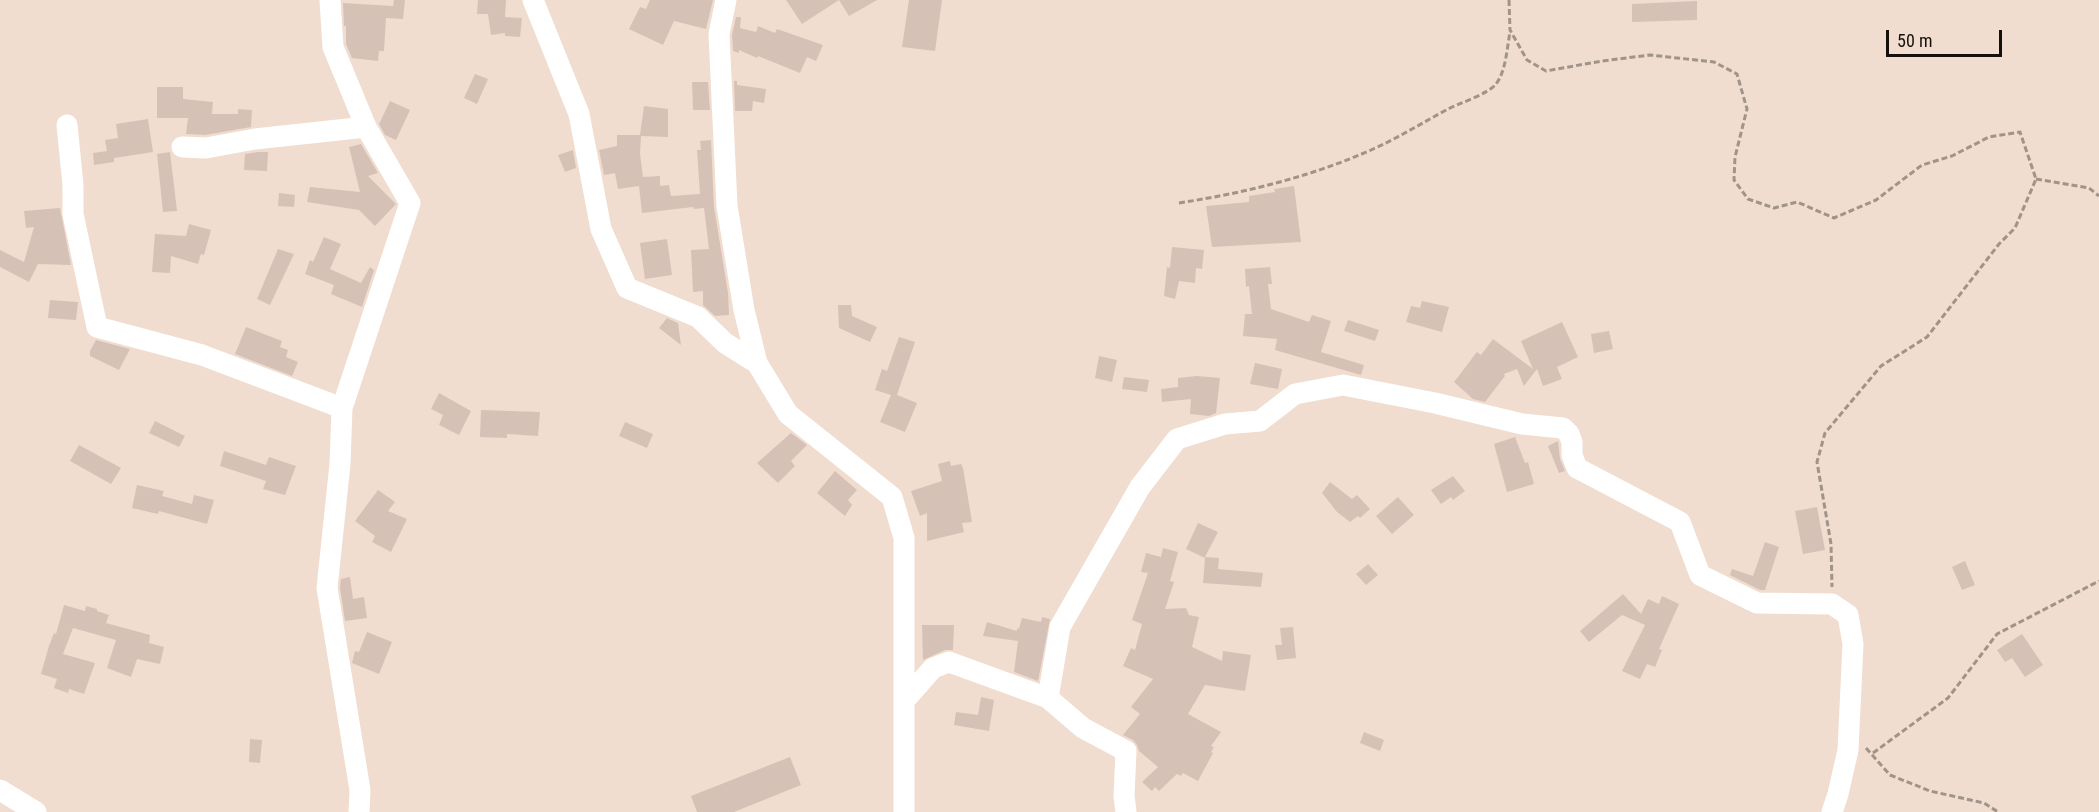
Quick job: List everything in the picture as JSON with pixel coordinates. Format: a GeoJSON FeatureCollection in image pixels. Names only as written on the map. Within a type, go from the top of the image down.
{"type":"FeatureCollection","features":[{"type":"Feature","properties":{"kind":"street"},"geometry":{"type":"LineString","coordinates":[[330,0],[333,47],[366,127],[410,203],[342,408],[340,464],[327,588],[360,790],[359,812]]}},
{"type":"Feature","properties":{"kind":"street"},"geometry":{"type":"LineString","coordinates":[[533,0],[579,114],[601,229],[627,288],[698,317],[725,343],[756,363]]}},
{"type":"Feature","properties":{"kind":"street"},"geometry":{"type":"LineString","coordinates":[[726,0],[719,34],[728,206],[744,310],[756,363],[788,414],[892,497],[904,538],[904,812]]}},
{"type":"Feature","properties":{"kind":"street"},"geometry":{"type":"LineString","coordinates":[[67,125],[73,185],[73,214],[97,327],[202,355],[342,408]]}},
{"type":"Feature","properties":{"kind":"street"},"geometry":{"type":"LineString","coordinates":[[182,147],[206,148],[255,139],[366,127]]}},
{"type":"Feature","properties":{"kind":"street"},"geometry":{"type":"LineString","coordinates":[[1048,698],[1060,627],[1140,487],[1177,440],[1225,424],[1260,421],[1295,394],[1343,385],[1436,403],[1522,424],[1563,428],[1569,434],[1572,442],[1572,455],[1577,468],[1680,522],[1700,575],[1757,603],[1832,604],[1848,615],[1853,644],[1848,750],[1832,812]]}},
{"type":"Feature","properties":{"kind":"street"},"geometry":{"type":"LineString","coordinates":[[904,701],[933,668],[950,662],[1048,698],[1083,728],[1126,751],[1124,796],[1126,812]]}},
{"type":"Feature","properties":{"kind":"street"},"geometry":{"type":"LineString","coordinates":[[0,790],[36,812]]}},
{"type":"Feature","properties":{"kind":"path"},"geometry":{"type":"LineString","coordinates":[[1179,203],[1222,196],[1301,176],[1370,151],[1494,87],[1501,77],[1510,30],[1509,0]]}},
{"type":"Feature","properties":{"kind":"path"},"geometry":{"type":"LineString","coordinates":[[1510,30],[1527,60],[1546,71],[1650,55],[1714,62],[1737,74],[1748,109],[1735,157],[1734,180],[1748,200],[1774,208],[1797,202],[1834,218],[1876,200],[1922,165],[1952,156],[1989,137],[2020,132],[2036,179],[2015,228],[1999,244],[1927,337],[1881,366],[1825,433],[1817,462],[1831,544],[1832,604]]}},
{"type":"Feature","properties":{"kind":"path"},"geometry":{"type":"LineString","coordinates":[[2036,179],[2089,188],[2099,196]]}},
{"type":"Feature","properties":{"kind":"path"},"geometry":{"type":"LineString","coordinates":[[1873,753],[1948,698],[1997,634],[2099,581]]}},
{"type":"Feature","properties":{"kind":"path"},"geometry":{"type":"LineString","coordinates":[[1849,734],[1873,753],[1890,775],[1930,790],[1984,803],[1998,812]]}},
{"type":"Feature","properties":{"kind":"building"},"geometry":{"type":"Polygon","coordinates":[[[394,0],[405,0],[403,19],[386,18],[384,51],[379,51],[378,61],[352,58],[346,44],[343,3],[393,6],[394,0]]]}},
{"type":"Feature","properties":{"kind":"building"},"geometry":{"type":"Polygon","coordinates":[[[478,0],[506,0],[505,17],[522,18],[520,37],[505,36],[505,33],[491,35],[488,14],[477,14],[478,0]]]}},
{"type":"Feature","properties":{"kind":"building"},"geometry":{"type":"Polygon","coordinates":[[[650,0],[713,0],[706,29],[674,21],[663,45],[629,29],[640,7],[646,9],[650,0]]]}},
{"type":"Feature","properties":{"kind":"building"},"geometry":{"type":"Polygon","coordinates":[[[786,0],[839,0],[802,24],[786,0]]]}},
{"type":"Feature","properties":{"kind":"building"},"geometry":{"type":"Polygon","coordinates":[[[839,0],[877,0],[849,16],[839,0]]]}},
{"type":"Feature","properties":{"kind":"building"},"geometry":{"type":"Polygon","coordinates":[[[909,0],[942,0],[935,51],[902,47],[909,0]]]}},
{"type":"Feature","properties":{"kind":"building"},"geometry":{"type":"Polygon","coordinates":[[[1697,1],[1697,20],[1632,22],[1632,4],[1697,1]]]}},
{"type":"Feature","properties":{"kind":"building"},"geometry":{"type":"Polygon","coordinates":[[[736,17],[741,17],[740,28],[756,32],[758,26],[775,33],[777,29],[823,45],[816,61],[807,57],[800,73],[758,56],[757,58],[739,50],[739,53],[733,51],[732,35],[736,17]]]}},
{"type":"Feature","properties":{"kind":"building"},"geometry":{"type":"Polygon","coordinates":[[[475,74],[488,79],[477,104],[464,98],[475,74]]]}},
{"type":"Feature","properties":{"kind":"building"},"geometry":{"type":"Polygon","coordinates":[[[734,81],[737,81],[737,85],[766,89],[764,103],[753,101],[752,111],[735,111],[734,81]]]}},
{"type":"Feature","properties":{"kind":"building"},"geometry":{"type":"Polygon","coordinates":[[[692,82],[708,82],[710,110],[693,110],[692,82]]]}},
{"type":"Feature","properties":{"kind":"building"},"geometry":{"type":"Polygon","coordinates":[[[157,87],[183,87],[183,99],[213,102],[212,114],[238,114],[238,109],[252,110],[251,127],[205,135],[186,134],[188,118],[157,118],[157,87]]]}},
{"type":"Feature","properties":{"kind":"building"},"geometry":{"type":"Polygon","coordinates":[[[390,101],[410,110],[396,140],[385,135],[379,124],[390,101]]]}},
{"type":"Feature","properties":{"kind":"building"},"geometry":{"type":"Polygon","coordinates":[[[644,106],[668,109],[668,137],[641,136],[640,154],[643,177],[660,176],[660,186],[669,185],[671,196],[700,194],[697,150],[701,150],[700,141],[711,140],[714,207],[728,293],[729,315],[715,316],[703,305],[703,291],[693,292],[691,250],[709,249],[704,208],[694,209],[693,207],[642,213],[639,186],[618,189],[615,173],[604,175],[599,150],[617,146],[617,135],[640,135],[644,106]]]}},
{"type":"Feature","properties":{"kind":"building"},"geometry":{"type":"Polygon","coordinates":[[[148,119],[153,152],[114,158],[114,162],[94,165],[93,153],[107,151],[105,140],[118,138],[116,124],[148,119]]]}},
{"type":"Feature","properties":{"kind":"building"},"geometry":{"type":"Polygon","coordinates":[[[361,144],[378,173],[368,176],[396,204],[375,226],[359,210],[307,202],[310,187],[360,192],[349,147],[361,144]]]}},
{"type":"Feature","properties":{"kind":"building"},"geometry":{"type":"Polygon","coordinates":[[[573,150],[576,168],[565,172],[558,155],[573,150]]]}},
{"type":"Feature","properties":{"kind":"building"},"geometry":{"type":"Polygon","coordinates":[[[170,152],[177,211],[163,212],[157,154],[170,152]]]}},
{"type":"Feature","properties":{"kind":"building"},"geometry":{"type":"Polygon","coordinates":[[[268,152],[267,171],[244,170],[245,154],[268,152]]]}},
{"type":"Feature","properties":{"kind":"building"},"geometry":{"type":"Polygon","coordinates":[[[1294,186],[1301,242],[1212,247],[1206,206],[1249,202],[1249,196],[1294,186]]]}},
{"type":"Feature","properties":{"kind":"building"},"geometry":{"type":"Polygon","coordinates":[[[279,193],[295,195],[294,207],[278,206],[279,193]]]}},
{"type":"Feature","properties":{"kind":"building"},"geometry":{"type":"Polygon","coordinates":[[[60,208],[71,265],[38,264],[29,282],[0,267],[0,250],[24,262],[34,227],[26,228],[24,211],[60,208]]]}},
{"type":"Feature","properties":{"kind":"building"},"geometry":{"type":"Polygon","coordinates":[[[189,224],[211,230],[204,255],[201,254],[198,264],[171,256],[170,273],[152,272],[155,234],[186,236],[189,224]]]}},
{"type":"Feature","properties":{"kind":"building"},"geometry":{"type":"Polygon","coordinates":[[[324,237],[341,244],[330,269],[361,283],[370,267],[374,270],[362,307],[331,294],[334,285],[305,274],[310,260],[313,262],[324,237]]]}},
{"type":"Feature","properties":{"kind":"building"},"geometry":{"type":"Polygon","coordinates":[[[667,239],[672,275],[645,279],[640,243],[667,239]]]}},
{"type":"Feature","properties":{"kind":"building"},"geometry":{"type":"Polygon","coordinates":[[[1172,247],[1204,250],[1202,269],[1196,268],[1195,283],[1179,281],[1175,299],[1164,296],[1172,247]]]}},
{"type":"Feature","properties":{"kind":"building"},"geometry":{"type":"Polygon","coordinates":[[[278,249],[294,254],[270,305],[257,299],[278,249]]]}},
{"type":"Feature","properties":{"kind":"building"},"geometry":{"type":"Polygon","coordinates":[[[1270,267],[1272,284],[1268,284],[1271,309],[1309,322],[1312,315],[1331,321],[1321,352],[1364,365],[1361,375],[1275,350],[1277,339],[1243,336],[1245,314],[1252,314],[1245,269],[1270,267]]]}},
{"type":"Feature","properties":{"kind":"building"},"geometry":{"type":"Polygon","coordinates":[[[50,300],[78,302],[76,320],[48,318],[50,300]]]}},
{"type":"Feature","properties":{"kind":"building"},"geometry":{"type":"Polygon","coordinates":[[[1422,301],[1449,307],[1442,332],[1406,322],[1411,306],[1420,308],[1422,301]]]}},
{"type":"Feature","properties":{"kind":"building"},"geometry":{"type":"Polygon","coordinates":[[[838,305],[851,305],[852,316],[877,327],[870,342],[839,328],[838,305]]]}},
{"type":"Feature","properties":{"kind":"building"},"geometry":{"type":"Polygon","coordinates":[[[667,318],[678,323],[681,345],[659,328],[667,318]]]}},
{"type":"Feature","properties":{"kind":"building"},"geometry":{"type":"Polygon","coordinates":[[[1348,320],[1379,330],[1375,341],[1344,331],[1348,320]]]}},
{"type":"Feature","properties":{"kind":"building"},"geometry":{"type":"Polygon","coordinates":[[[1562,322],[1578,357],[1557,367],[1562,379],[1543,386],[1537,369],[1524,386],[1517,369],[1504,374],[1505,376],[1485,402],[1473,399],[1454,382],[1477,352],[1481,355],[1493,339],[1533,369],[1521,341],[1562,322]]]}},
{"type":"Feature","properties":{"kind":"building"},"geometry":{"type":"Polygon","coordinates":[[[246,327],[282,341],[280,347],[288,350],[286,357],[298,362],[292,376],[235,354],[246,327]]]}},
{"type":"Feature","properties":{"kind":"building"},"geometry":{"type":"Polygon","coordinates":[[[1609,331],[1613,349],[1594,353],[1591,334],[1609,331]]]}},
{"type":"Feature","properties":{"kind":"building"},"geometry":{"type":"Polygon","coordinates":[[[899,337],[915,342],[897,395],[917,403],[905,432],[880,422],[891,395],[875,390],[882,369],[887,371],[899,337]]]}},
{"type":"Feature","properties":{"kind":"building"},"geometry":{"type":"Polygon","coordinates":[[[96,340],[130,349],[119,370],[90,356],[96,340]]]}},
{"type":"Feature","properties":{"kind":"building"},"geometry":{"type":"Polygon","coordinates":[[[1099,356],[1117,360],[1112,382],[1095,378],[1099,356]]]}},
{"type":"Feature","properties":{"kind":"building"},"geometry":{"type":"Polygon","coordinates":[[[1255,363],[1282,369],[1278,389],[1250,384],[1255,363]]]}},
{"type":"Feature","properties":{"kind":"building"},"geometry":{"type":"Polygon","coordinates":[[[1197,376],[1220,378],[1216,413],[1209,416],[1190,414],[1191,399],[1162,402],[1161,389],[1178,387],[1178,378],[1197,376]]]}},
{"type":"Feature","properties":{"kind":"building"},"geometry":{"type":"Polygon","coordinates":[[[1124,377],[1149,380],[1147,392],[1122,389],[1124,377]]]}},
{"type":"Feature","properties":{"kind":"building"},"geometry":{"type":"Polygon","coordinates":[[[439,393],[471,411],[459,435],[439,425],[443,415],[431,409],[439,393]]]}},
{"type":"Feature","properties":{"kind":"building"},"geometry":{"type":"Polygon","coordinates":[[[481,410],[540,412],[538,436],[507,434],[507,438],[480,437],[481,410]]]}},
{"type":"Feature","properties":{"kind":"building"},"geometry":{"type":"Polygon","coordinates":[[[155,421],[185,436],[179,447],[149,433],[155,421]]]}},
{"type":"Feature","properties":{"kind":"building"},"geometry":{"type":"Polygon","coordinates":[[[625,422],[653,434],[647,448],[619,436],[625,422]]]}},
{"type":"Feature","properties":{"kind":"building"},"geometry":{"type":"Polygon","coordinates":[[[791,433],[807,445],[791,461],[795,466],[778,483],[757,463],[791,433]]]}},
{"type":"Feature","properties":{"kind":"building"},"geometry":{"type":"Polygon","coordinates":[[[1515,437],[1525,463],[1528,462],[1534,484],[1507,492],[1494,444],[1515,437]]]}},
{"type":"Feature","properties":{"kind":"building"},"geometry":{"type":"Polygon","coordinates":[[[1558,441],[1560,459],[1565,471],[1559,473],[1548,446],[1558,441]]]}},
{"type":"Feature","properties":{"kind":"building"},"geometry":{"type":"Polygon","coordinates":[[[79,445],[121,468],[111,484],[70,461],[79,445]]]}},
{"type":"Feature","properties":{"kind":"building"},"geometry":{"type":"Polygon","coordinates":[[[224,451],[266,465],[269,457],[296,466],[285,495],[263,489],[266,481],[220,466],[224,451]]]}},
{"type":"Feature","properties":{"kind":"building"},"geometry":{"type":"Polygon","coordinates":[[[950,461],[951,466],[961,464],[963,468],[972,522],[962,523],[964,532],[927,541],[927,513],[920,516],[911,491],[942,481],[938,464],[950,461]]]}},
{"type":"Feature","properties":{"kind":"building"},"geometry":{"type":"Polygon","coordinates":[[[835,471],[857,490],[848,500],[852,505],[845,516],[817,493],[835,471]]]}},
{"type":"Feature","properties":{"kind":"building"},"geometry":{"type":"Polygon","coordinates":[[[1453,476],[1465,491],[1453,500],[1451,497],[1441,504],[1431,490],[1453,476]]]}},
{"type":"Feature","properties":{"kind":"building"},"geometry":{"type":"Polygon","coordinates":[[[1330,482],[1352,499],[1357,495],[1370,509],[1360,518],[1358,516],[1350,522],[1337,512],[1322,493],[1330,482]]]}},
{"type":"Feature","properties":{"kind":"building"},"geometry":{"type":"Polygon","coordinates":[[[137,485],[164,491],[162,496],[192,504],[194,495],[214,500],[207,524],[159,511],[158,514],[132,508],[137,485]]]}},
{"type":"Feature","properties":{"kind":"building"},"geometry":{"type":"Polygon","coordinates":[[[378,490],[395,502],[388,511],[407,519],[391,552],[372,542],[375,536],[355,521],[378,490]]]}},
{"type":"Feature","properties":{"kind":"building"},"geometry":{"type":"Polygon","coordinates":[[[1398,497],[1414,515],[1392,534],[1376,516],[1398,497]]]}},
{"type":"Feature","properties":{"kind":"building"},"geometry":{"type":"Polygon","coordinates":[[[1817,507],[1825,550],[1803,554],[1795,511],[1817,507]]]}},
{"type":"Feature","properties":{"kind":"building"},"geometry":{"type":"Polygon","coordinates":[[[1198,523],[1218,532],[1205,557],[1219,558],[1218,569],[1263,573],[1261,587],[1203,583],[1205,558],[1186,549],[1198,523]]]}},
{"type":"Feature","properties":{"kind":"building"},"geometry":{"type":"Polygon","coordinates":[[[1765,542],[1779,547],[1765,590],[1760,590],[1730,575],[1732,569],[1753,576],[1765,542]]]}},
{"type":"Feature","properties":{"kind":"building"},"geometry":{"type":"Polygon","coordinates":[[[1163,548],[1178,552],[1170,581],[1174,582],[1165,609],[1186,608],[1189,615],[1199,617],[1192,647],[1222,661],[1223,651],[1251,655],[1245,691],[1205,685],[1188,714],[1221,732],[1211,746],[1214,747],[1211,752],[1213,753],[1198,781],[1183,773],[1181,776],[1177,774],[1159,791],[1155,787],[1152,791],[1142,782],[1158,767],[1139,751],[1133,740],[1123,735],[1140,714],[1131,707],[1153,679],[1123,666],[1131,648],[1135,650],[1142,624],[1132,620],[1148,573],[1141,572],[1146,553],[1161,557],[1163,548]]]}},
{"type":"Feature","properties":{"kind":"building"},"geometry":{"type":"Polygon","coordinates":[[[1965,561],[1975,585],[1962,590],[1952,567],[1965,561]]]}},
{"type":"Feature","properties":{"kind":"building"},"geometry":{"type":"Polygon","coordinates":[[[1368,564],[1378,575],[1366,585],[1356,574],[1368,564]]]}},
{"type":"Feature","properties":{"kind":"building"},"geometry":{"type":"Polygon","coordinates":[[[350,577],[353,599],[364,597],[367,618],[345,621],[340,588],[341,579],[350,577]]]}},
{"type":"Feature","properties":{"kind":"building"},"geometry":{"type":"Polygon","coordinates":[[[1623,594],[1641,614],[1648,599],[1659,604],[1662,596],[1679,604],[1659,649],[1662,650],[1655,667],[1647,664],[1640,679],[1622,671],[1645,625],[1622,615],[1589,642],[1580,631],[1623,594]]]}},
{"type":"Feature","properties":{"kind":"building"},"geometry":{"type":"Polygon","coordinates":[[[64,605],[85,611],[86,606],[97,609],[109,615],[106,623],[150,635],[149,643],[164,647],[160,664],[137,659],[131,677],[107,668],[116,640],[73,628],[63,654],[95,663],[84,694],[69,689],[68,693],[54,688],[57,679],[41,674],[64,605]]]}},
{"type":"Feature","properties":{"kind":"building"},"geometry":{"type":"Polygon","coordinates":[[[1042,617],[1050,619],[1038,681],[1014,672],[1018,641],[983,636],[987,622],[1017,631],[1022,618],[1041,622],[1042,617]]]}},
{"type":"Feature","properties":{"kind":"building"},"geometry":{"type":"Polygon","coordinates":[[[922,625],[954,625],[953,650],[945,650],[923,660],[922,625]]]}},
{"type":"Feature","properties":{"kind":"building"},"geometry":{"type":"Polygon","coordinates":[[[1293,627],[1296,658],[1277,660],[1275,645],[1282,645],[1280,628],[1293,627]]]}},
{"type":"Feature","properties":{"kind":"building"},"geometry":{"type":"Polygon","coordinates":[[[367,632],[392,642],[379,674],[352,663],[355,651],[359,652],[367,632]]]}},
{"type":"Feature","properties":{"kind":"building"},"geometry":{"type":"Polygon","coordinates":[[[2022,634],[2043,665],[2025,677],[2012,658],[2005,662],[1997,650],[2022,634]]]}},
{"type":"Feature","properties":{"kind":"building"},"geometry":{"type":"Polygon","coordinates":[[[981,697],[994,700],[989,731],[954,725],[956,712],[978,715],[981,697]]]}},
{"type":"Feature","properties":{"kind":"building"},"geometry":{"type":"Polygon","coordinates":[[[1364,732],[1384,740],[1380,751],[1360,743],[1364,732]]]}},
{"type":"Feature","properties":{"kind":"building"},"geometry":{"type":"Polygon","coordinates":[[[250,739],[262,740],[260,763],[249,762],[250,739]]]}},
{"type":"Feature","properties":{"kind":"building"},"geometry":{"type":"Polygon","coordinates":[[[790,757],[801,785],[734,812],[697,812],[691,796],[790,757]]]}}]}
